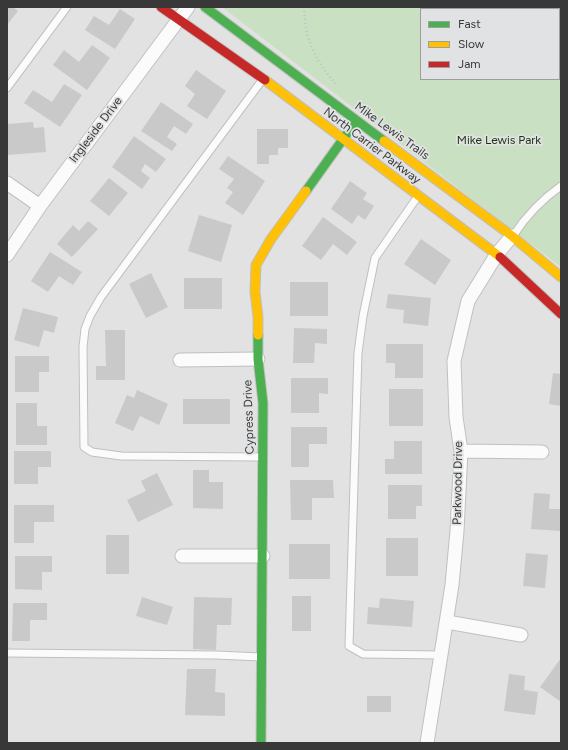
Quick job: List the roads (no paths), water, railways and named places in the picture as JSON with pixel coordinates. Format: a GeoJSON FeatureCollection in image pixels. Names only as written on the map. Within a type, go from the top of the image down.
{"type":"FeatureCollection","features":[{"type":"Feature","properties":{"kind":"main road","name":"North Carrier Parkway"},"geometry":{"type":"LineString","coordinates":[[161,7],[263,79],[497,254],[561,314]]}},
{"type":"Feature","properties":{"kind":"main road","name":"North Carrier Parkway"},"geometry":{"type":"LineString","coordinates":[[205,7],[512,236],[561,277]]}},
{"type":"Feature","properties":{"kind":"main road","name":"Cypress Drive"},"geometry":{"type":"LineString","coordinates":[[261,743],[263,403],[258,359],[258,317],[255,292],[256,265],[271,239],[356,121]]}},
{"type":"Feature","properties":{"kind":"street","name":"Ingleside Drive"},"geometry":{"type":"LineString","coordinates":[[7,255],[40,206],[188,7]]}},
{"type":"Feature","properties":{"kind":"street"},"geometry":{"type":"LineString","coordinates":[[7,183],[40,206]]}},
{"type":"Feature","properties":{"kind":"street","name":"Parkwood Drive"},"geometry":{"type":"LineString","coordinates":[[427,743],[447,622],[457,530],[461,451],[456,416],[454,361],[468,301],[497,254],[512,236]]}},
{"type":"Feature","properties":{"kind":"street"},"geometry":{"type":"LineString","coordinates":[[180,360],[258,359]]}},
{"type":"Feature","properties":{"kind":"street"},"geometry":{"type":"LineString","coordinates":[[461,451],[542,452]]}},
{"type":"Feature","properties":{"kind":"street"},"geometry":{"type":"LineString","coordinates":[[182,556],[263,556]]}},
{"type":"Feature","properties":{"kind":"street"},"geometry":{"type":"LineString","coordinates":[[447,622],[521,635]]}},
{"type":"Feature","properties":{"kind":"lane"},"geometry":{"type":"LineString","coordinates":[[7,88],[67,7]]}},
{"type":"Feature","properties":{"kind":"lane"},"geometry":{"type":"LineString","coordinates":[[263,79],[101,297],[88,322],[84,347],[84,447],[92,452],[121,456],[263,457]]}},
{"type":"Feature","properties":{"kind":"lane"},"geometry":{"type":"LineString","coordinates":[[512,236],[545,198],[561,186]]}},
{"type":"Feature","properties":{"kind":"lane"},"geometry":{"type":"LineString","coordinates":[[418,195],[375,258],[363,316],[358,354],[349,646],[363,654],[441,655]]}},
{"type":"Feature","properties":{"kind":"lane"},"geometry":{"type":"LineString","coordinates":[[7,653],[216,655],[262,657]]}},
{"type":"Feature","properties":{"kind":"park label","name":"Mike Lewis Park"},"geometry":{"type":"Point","coordinates":[499,140]}}]}
